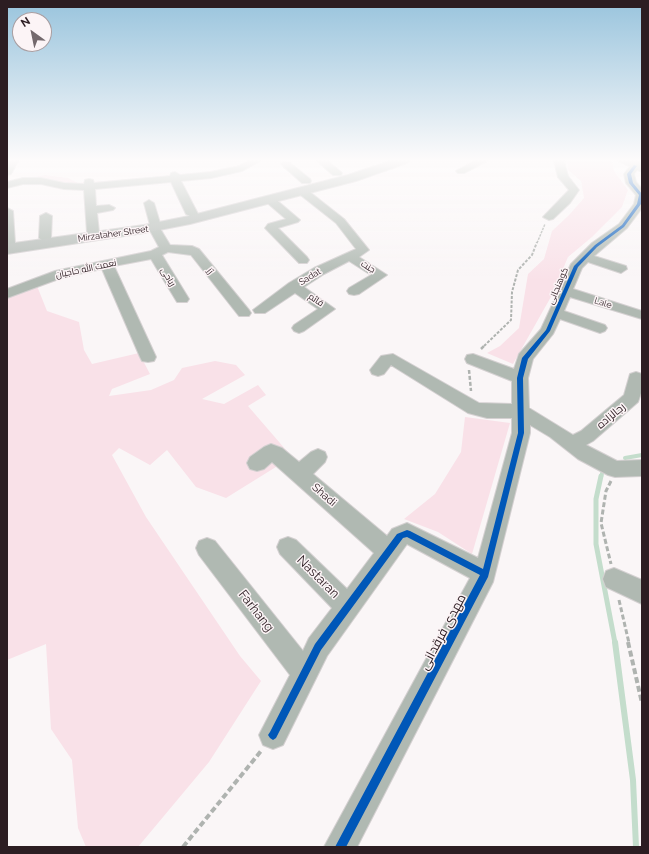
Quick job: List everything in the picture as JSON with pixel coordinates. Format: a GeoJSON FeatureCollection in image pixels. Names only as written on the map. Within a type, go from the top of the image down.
{"type":"FeatureCollection","features":[{"type":"Feature","properties":{"kind":"main road","name":"Mirzataher Street"},"geometry":{"type":"LineString","coordinates":[[8,245],[45,238],[154,225],[246,201]]}},
{"type":"Feature","properties":{"kind":"main road","name":"Mirzataher Street"},"geometry":{"type":"LineString","coordinates":[[8,245],[154,225],[209,215],[262,201]]}},
{"type":"Feature","properties":{"kind":"street"},"geometry":{"type":"LineString","coordinates":[[90,201],[94,232]]}},
{"type":"Feature","properties":{"kind":"street"},"geometry":{"type":"LineString","coordinates":[[186,201],[192,214]]}},
{"type":"Feature","properties":{"kind":"street"},"geometry":{"type":"LineString","coordinates":[[271,201],[294,220],[272,226],[271,228],[303,260]]}},
{"type":"Feature","properties":{"kind":"street"},"geometry":{"type":"LineString","coordinates":[[320,222],[336,217],[321,201]]}},
{"type":"Feature","properties":{"kind":"street"},"geometry":{"type":"LineString","coordinates":[[549,217],[566,201]]}},
{"type":"Feature","properties":{"kind":"street","name":"کوهنجانی"},"geometry":{"type":"LineString","coordinates":[[521,411],[520,378],[525,358],[548,331],[576,267],[596,246],[623,226],[639,201]]}},
{"type":"Feature","properties":{"kind":"street","name":"ریاحی"},"geometry":{"type":"LineString","coordinates":[[149,203],[160,251],[182,299]]}},
{"type":"Feature","properties":{"kind":"street"},"geometry":{"type":"LineString","coordinates":[[91,210],[109,208]]}},
{"type":"Feature","properties":{"kind":"street"},"geometry":{"type":"LineString","coordinates":[[7,211],[8,245]]}},
{"type":"Feature","properties":{"kind":"street"},"geometry":{"type":"LineString","coordinates":[[45,238],[46,216]]}},
{"type":"Feature","properties":{"kind":"street","name":"Sadat"},"geometry":{"type":"LineString","coordinates":[[260,310],[294,286],[319,271],[363,250],[356,239],[336,217]]}},
{"type":"Feature","properties":{"kind":"street","name":"رُز"},"geometry":{"type":"LineString","coordinates":[[160,251],[192,250],[195,252],[244,313]]}},
{"type":"Feature","properties":{"kind":"street","name":"نعمت الله حاجیان"},"geometry":{"type":"LineString","coordinates":[[7,294],[60,274],[107,265],[160,251]]}},
{"type":"Feature","properties":{"kind":"street","name":"جنت"},"geometry":{"type":"LineString","coordinates":[[350,257],[380,275],[354,291]]}},
{"type":"Feature","properties":{"kind":"street"},"geometry":{"type":"LineString","coordinates":[[586,257],[621,268]]}},
{"type":"Feature","properties":{"kind":"street"},"geometry":{"type":"LineString","coordinates":[[107,265],[148,357]]}},
{"type":"Feature","properties":{"kind":"street","name":"قائم"},"geometry":{"type":"LineString","coordinates":[[294,286],[328,309],[299,328]]}},
{"type":"Feature","properties":{"kind":"street","name":"Lale"},"geometry":{"type":"LineString","coordinates":[[565,291],[640,315]]}},
{"type":"Feature","properties":{"kind":"street"},"geometry":{"type":"LineString","coordinates":[[556,313],[600,328]]}},
{"type":"Feature","properties":{"kind":"street"},"geometry":{"type":"LineString","coordinates":[[473,358],[520,378]]}},
{"type":"Feature","properties":{"kind":"street"},"geometry":{"type":"LineString","coordinates":[[378,370],[387,360],[393,359],[474,408],[487,412],[521,411],[556,432],[585,454],[615,469],[642,468]]}},
{"type":"Feature","properties":{"kind":"street","name":"رجالزاده"},"geometry":{"type":"LineString","coordinates":[[571,444],[587,436],[632,398],[636,378]]}},
{"type":"Feature","properties":{"kind":"street","name":"مهدی فرقدانی"},"geometry":{"type":"LineString","coordinates":[[340,847],[485,574],[521,433],[521,411]]}},
{"type":"Feature","properties":{"kind":"street","name":"Shadi"},"geometry":{"type":"LineString","coordinates":[[257,463],[273,451],[389,552]]}},
{"type":"Feature","properties":{"kind":"street"},"geometry":{"type":"LineString","coordinates":[[300,474],[318,457]]}},
{"type":"Feature","properties":{"kind":"street"},"geometry":{"type":"LineString","coordinates":[[273,735],[318,647],[400,536],[407,533],[485,574]]}},
{"type":"Feature","properties":{"kind":"street","name":"Nastaran"},"geometry":{"type":"LineString","coordinates":[[288,547],[348,607]]}},
{"type":"Feature","properties":{"kind":"street","name":"Farhang"},"geometry":{"type":"LineString","coordinates":[[207,548],[305,674]]}},
{"type":"Feature","properties":{"kind":"street"},"geometry":{"type":"LineString","coordinates":[[614,579],[642,592]]}},
{"type":"Feature","properties":{"kind":"path"},"geometry":{"type":"LineString","coordinates":[[474,408],[469,368],[476,354],[511,320],[512,292],[518,270],[532,255],[541,230],[549,217]]}},
{"type":"Feature","properties":{"kind":"path"},"geometry":{"type":"LineString","coordinates":[[183,847],[273,735]]}},
{"type":"Feature","properties":{"kind":"shaded area"},"geometry":{"type":"Polygon","coordinates":[[[581,201],[624,201],[622,207],[592,237],[568,257],[552,295],[513,364],[487,353],[500,346],[519,328],[528,274],[544,259],[552,231],[581,201]]]}},
{"type":"Feature","properties":{"kind":"shaded area"},"geometry":{"type":"Polygon","coordinates":[[[37,286],[47,311],[79,322],[84,350],[92,364],[139,353],[150,374],[112,389],[109,396],[151,390],[174,380],[182,368],[215,361],[236,365],[245,375],[202,399],[224,404],[258,385],[266,395],[248,406],[292,457],[226,498],[196,487],[167,450],[150,465],[119,448],[112,455],[146,517],[240,656],[261,681],[209,762],[138,847],[86,847],[78,828],[72,760],[51,729],[46,644],[7,660],[7,297],[37,286]]]}},
{"type":"Feature","properties":{"kind":"shaded area"},"geometry":{"type":"Polygon","coordinates":[[[465,417],[510,423],[472,554],[438,532],[404,519],[435,494],[461,452],[465,417]]]}},
{"type":"Feature","properties":{"kind":"waterway"},"geometry":{"type":"LineString","coordinates":[[625,458],[642,455]]}},
{"type":"Feature","properties":{"kind":"waterway"},"geometry":{"type":"LineString","coordinates":[[601,477],[603,470]]}},
{"type":"Feature","properties":{"kind":"waterway"},"geometry":{"type":"LineString","coordinates":[[601,476],[596,499],[596,544],[615,643]]}},
{"type":"Feature","properties":{"kind":"waterway"},"geometry":{"type":"LineString","coordinates":[[615,642],[633,780],[636,847]]}},
{"type":"Feature","properties":{"kind":"cycle path"},"geometry":{"type":"LineString","coordinates":[[340,847],[485,574],[521,433],[520,378],[525,358],[548,331],[576,267],[596,246],[623,226],[640,201]]}},
{"type":"Feature","properties":{"kind":"cycle path"},"geometry":{"type":"LineString","coordinates":[[273,735],[318,647],[400,536],[407,533],[485,574]]}}]}
